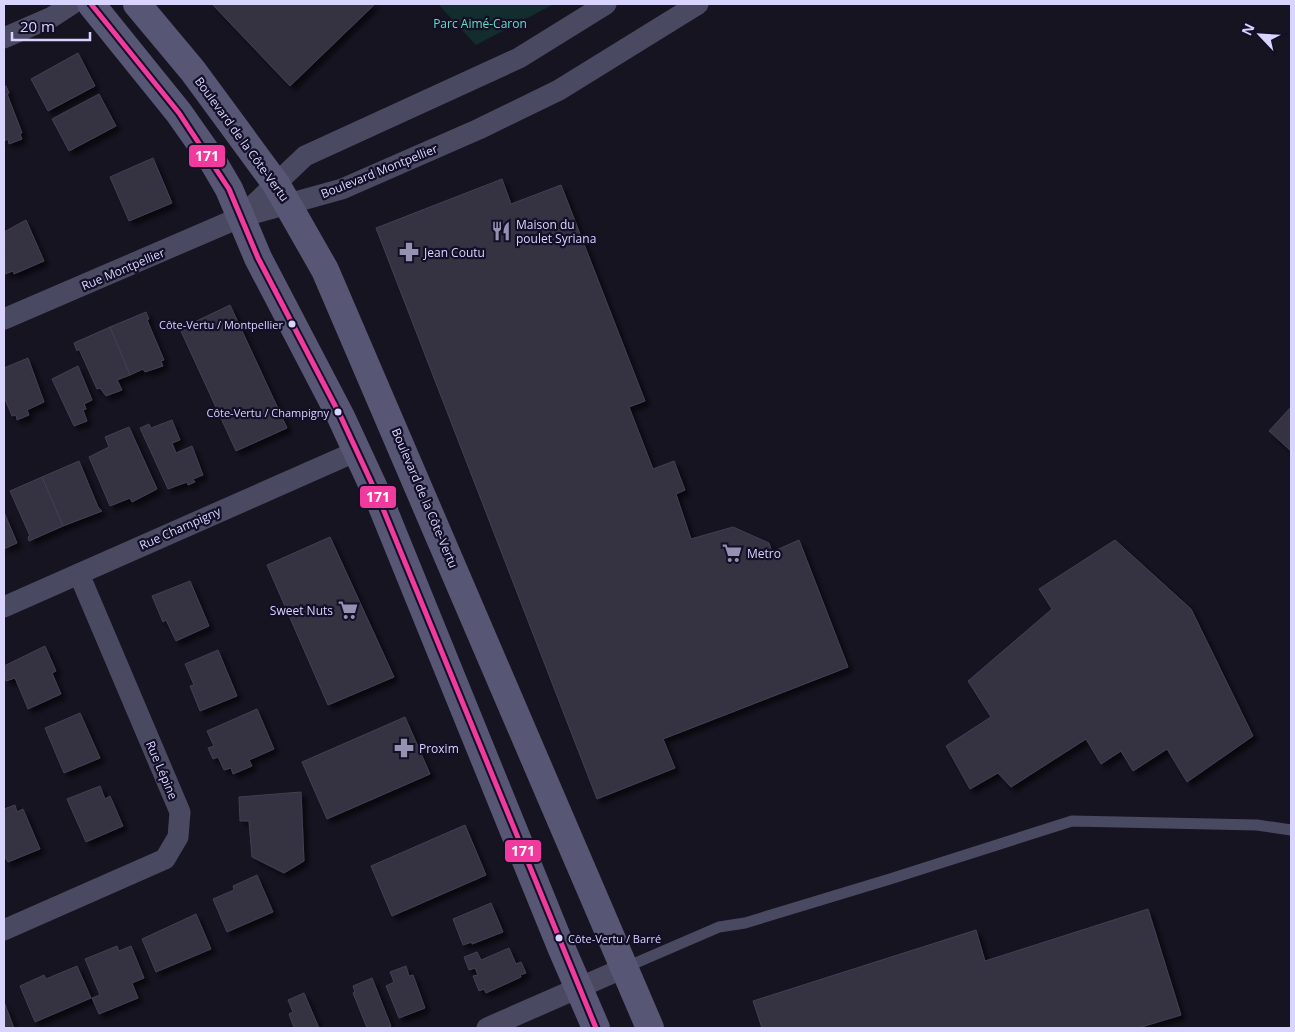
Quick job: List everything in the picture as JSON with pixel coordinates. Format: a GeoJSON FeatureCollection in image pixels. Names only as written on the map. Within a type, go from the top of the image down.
{"type":"FeatureCollection","features":[{"type":"Feature","properties":{"kind":"main road"},"geometry":{"type":"LineString","coordinates":[[91,4],[154,80],[212,160],[241,217],[258,258],[357,451],[596,1028]]}},
{"type":"Feature","properties":{"kind":"main road","name":"Boulevard de la Côte-Vertu"},"geometry":{"type":"LineString","coordinates":[[137,4],[193,70],[283,194],[325,270],[650,1028]]}},
{"type":"Feature","properties":{"kind":"street"},"geometry":{"type":"LineString","coordinates":[[4,38],[52,17],[72,4]]}},
{"type":"Feature","properties":{"kind":"street","name":"Boulevard Montpellier"},"geometry":{"type":"LineString","coordinates":[[283,194],[305,156],[511,62],[606,4]]}},
{"type":"Feature","properties":{"kind":"street","name":"Boulevard Montpellier"},"geometry":{"type":"LineString","coordinates":[[241,217],[283,194],[342,189],[518,111],[559,90],[698,4]]}},
{"type":"Feature","properties":{"kind":"street","name":"Rue Montpellier"},"geometry":{"type":"LineString","coordinates":[[4,320],[241,217]]}},
{"type":"Feature","properties":{"kind":"street","name":"Rue Champigny"},"geometry":{"type":"LineString","coordinates":[[4,607],[208,515],[316,471],[357,451]]}},
{"type":"Feature","properties":{"kind":"street","name":"Rue Lépine"},"geometry":{"type":"LineString","coordinates":[[4,930],[165,859],[178,837],[180,812],[79,574]]}},
{"type":"Feature","properties":{"kind":"street"},"geometry":{"type":"LineString","coordinates":[[487,1028],[580,989],[624,968]]}},
{"type":"Feature","properties":{"kind":"lane"},"geometry":{"type":"LineString","coordinates":[[624,968],[719,927],[744,923],[1072,821],[1257,825],[1291,830]]}},
{"type":"Feature","properties":{"kind":"green space","name":"Parc Aimé-Caron"},"geometry":{"type":"Polygon","coordinates":[[[438,4],[554,4],[476,45],[438,4]]]}},
{"type":"Feature","properties":{"kind":"building"},"geometry":{"type":"Polygon","coordinates":[[[212,4],[375,4],[290,86],[212,4]]]}},
{"type":"Feature","properties":{"kind":"building"},"geometry":{"type":"Polygon","coordinates":[[[78,53],[95,86],[48,111],[31,79],[78,53]]]}},
{"type":"Feature","properties":{"kind":"building"},"geometry":{"type":"Polygon","coordinates":[[[6,86],[9,93],[7,94],[22,133],[20,134],[22,139],[9,144],[8,139],[4,141],[4,87],[6,86]]]}},
{"type":"Feature","properties":{"kind":"building"},"geometry":{"type":"Polygon","coordinates":[[[99,94],[116,126],[69,151],[52,119],[99,94]]]}},
{"type":"Feature","properties":{"kind":"building"},"geometry":{"type":"Polygon","coordinates":[[[153,158],[172,203],[129,221],[110,177],[153,158]]]}},
{"type":"Feature","properties":{"kind":"building"},"geometry":{"type":"Polygon","coordinates":[[[502,179],[511,204],[561,185],[645,401],[629,407],[653,469],[674,461],[685,490],[676,494],[691,539],[733,527],[769,543],[772,552],[799,540],[848,667],[663,739],[675,768],[597,799],[376,228],[502,179]]]}},
{"type":"Feature","properties":{"kind":"building"},"geometry":{"type":"Polygon","coordinates":[[[26,220],[44,261],[14,274],[13,271],[5,274],[4,232],[26,220]]]}},
{"type":"Feature","properties":{"kind":"building"},"geometry":{"type":"Polygon","coordinates":[[[230,305],[287,428],[236,451],[180,329],[230,305]]]}},
{"type":"Feature","properties":{"kind":"building"},"geometry":{"type":"Polygon","coordinates":[[[146,312],[149,319],[147,320],[164,360],[161,361],[163,366],[145,372],[143,369],[130,375],[110,327],[146,312]]]}},
{"type":"Feature","properties":{"kind":"building"},"geometry":{"type":"Polygon","coordinates":[[[110,327],[130,375],[117,380],[122,390],[106,396],[100,388],[97,389],[79,349],[77,351],[74,343],[110,327]]]}},
{"type":"Feature","properties":{"kind":"building"},"geometry":{"type":"Polygon","coordinates":[[[28,358],[44,402],[27,410],[29,415],[17,420],[16,415],[12,416],[4,397],[4,368],[28,358]]]}},
{"type":"Feature","properties":{"kind":"building"},"geometry":{"type":"Polygon","coordinates":[[[78,366],[92,400],[84,404],[86,409],[83,410],[87,421],[74,426],[52,379],[78,366]]]}},
{"type":"Feature","properties":{"kind":"building"},"geometry":{"type":"Polygon","coordinates":[[[1291,407],[1291,451],[1269,431],[1291,407]]]}},
{"type":"Feature","properties":{"kind":"building"},"geometry":{"type":"Polygon","coordinates":[[[172,420],[180,440],[172,443],[176,453],[192,446],[203,475],[193,479],[195,482],[188,485],[187,482],[168,489],[140,428],[149,424],[151,428],[172,420]]]}},
{"type":"Feature","properties":{"kind":"building"},"geometry":{"type":"Polygon","coordinates":[[[129,427],[157,489],[132,502],[130,498],[110,506],[89,457],[109,447],[105,437],[129,427]]]}},
{"type":"Feature","properties":{"kind":"building"},"geometry":{"type":"Polygon","coordinates":[[[79,461],[98,507],[102,511],[63,526],[42,477],[79,461]]]}},
{"type":"Feature","properties":{"kind":"building"},"geometry":{"type":"Polygon","coordinates":[[[42,477],[63,526],[29,541],[28,537],[30,536],[10,491],[42,477]]]}},
{"type":"Feature","properties":{"kind":"building"},"geometry":{"type":"Polygon","coordinates":[[[4,512],[17,543],[4,549],[4,512]]]}},
{"type":"Feature","properties":{"kind":"building"},"geometry":{"type":"Polygon","coordinates":[[[330,537],[394,677],[328,705],[267,565],[330,537]]]}},
{"type":"Feature","properties":{"kind":"building"},"geometry":{"type":"Polygon","coordinates":[[[1115,540],[1191,609],[1253,736],[1187,782],[1167,749],[1133,771],[1121,751],[1101,764],[1086,739],[1011,787],[998,773],[970,789],[946,746],[991,717],[968,681],[1052,609],[1039,589],[1115,540]]]}},
{"type":"Feature","properties":{"kind":"building"},"geometry":{"type":"Polygon","coordinates":[[[190,581],[209,626],[176,641],[166,620],[163,622],[152,596],[190,581]]]}},
{"type":"Feature","properties":{"kind":"building"},"geometry":{"type":"Polygon","coordinates":[[[45,646],[56,671],[52,673],[61,694],[28,709],[15,678],[6,681],[4,666],[45,646]]]}},
{"type":"Feature","properties":{"kind":"building"},"geometry":{"type":"Polygon","coordinates":[[[218,650],[237,696],[200,711],[190,686],[194,685],[185,664],[218,650]]]}},
{"type":"Feature","properties":{"kind":"building"},"geometry":{"type":"Polygon","coordinates":[[[257,709],[274,749],[249,760],[252,766],[233,774],[231,768],[224,770],[218,757],[213,759],[208,748],[214,746],[207,731],[257,709]]]}},
{"type":"Feature","properties":{"kind":"building"},"geometry":{"type":"Polygon","coordinates":[[[80,713],[100,758],[64,773],[45,728],[80,713]]]}},
{"type":"Feature","properties":{"kind":"building"},"geometry":{"type":"Polygon","coordinates":[[[405,717],[430,774],[327,819],[302,762],[405,717]]]}},
{"type":"Feature","properties":{"kind":"building"},"geometry":{"type":"Polygon","coordinates":[[[100,786],[105,799],[110,796],[123,826],[86,842],[67,799],[100,786]]]}},
{"type":"Feature","properties":{"kind":"building"},"geometry":{"type":"Polygon","coordinates":[[[301,792],[304,861],[284,873],[252,857],[249,821],[240,821],[239,797],[301,792]]]}},
{"type":"Feature","properties":{"kind":"building"},"geometry":{"type":"Polygon","coordinates":[[[15,805],[17,812],[23,809],[40,849],[8,862],[4,856],[4,809],[15,805]]]}},
{"type":"Feature","properties":{"kind":"building"},"geometry":{"type":"Polygon","coordinates":[[[465,825],[486,875],[392,916],[371,866],[465,825]]]}},
{"type":"Feature","properties":{"kind":"building"},"geometry":{"type":"Polygon","coordinates":[[[257,875],[273,912],[227,932],[213,899],[234,890],[233,886],[257,875]]]}},
{"type":"Feature","properties":{"kind":"building"},"geometry":{"type":"Polygon","coordinates":[[[491,903],[503,932],[472,944],[472,942],[463,945],[453,919],[491,903]]]}},
{"type":"Feature","properties":{"kind":"building"},"geometry":{"type":"Polygon","coordinates":[[[1148,909],[1181,1015],[1138,1028],[762,1028],[753,1001],[976,930],[985,961],[1148,909]]]}},
{"type":"Feature","properties":{"kind":"building"},"geometry":{"type":"Polygon","coordinates":[[[196,914],[211,949],[156,972],[142,939],[196,914]]]}},
{"type":"Feature","properties":{"kind":"building"},"geometry":{"type":"Polygon","coordinates":[[[117,946],[119,951],[131,946],[144,978],[132,983],[138,998],[99,1014],[92,998],[100,995],[85,959],[117,946]]]}},
{"type":"Feature","properties":{"kind":"building"},"geometry":{"type":"Polygon","coordinates":[[[509,948],[516,964],[521,962],[526,973],[486,993],[484,989],[479,991],[473,976],[478,975],[475,968],[469,970],[464,957],[477,952],[481,960],[509,948]]]}},
{"type":"Feature","properties":{"kind":"building"},"geometry":{"type":"Polygon","coordinates":[[[77,966],[91,998],[35,1022],[20,986],[44,975],[46,979],[77,966]]]}},
{"type":"Feature","properties":{"kind":"building"},"geometry":{"type":"Polygon","coordinates":[[[406,966],[409,976],[413,975],[425,1008],[399,1018],[386,986],[394,982],[390,972],[406,966]]]}},
{"type":"Feature","properties":{"kind":"building"},"geometry":{"type":"Polygon","coordinates":[[[372,978],[391,1026],[385,1028],[367,1028],[353,993],[355,992],[353,986],[372,978]]]}},
{"type":"Feature","properties":{"kind":"building"},"geometry":{"type":"Polygon","coordinates":[[[304,993],[319,1028],[294,1028],[289,1014],[293,1012],[288,1000],[304,993]]]}},
{"type":"Feature","properties":{"kind":"building"},"geometry":{"type":"Polygon","coordinates":[[[4,1002],[14,1028],[4,1028],[4,1002]]]}},
{"type":"Feature","properties":{"kind":"transit line","name":"171"},"geometry":{"type":"LineString","coordinates":[[91,4],[179,113],[229,189],[258,258],[341,417],[379,499],[596,1028]]}},
{"type":"Feature","properties":{"kind":"place","name":"Maison du poulet Syriana"},"geometry":{"type":"Point","coordinates":[501,231]}},
{"type":"Feature","properties":{"kind":"place","name":"Jean Coutu"},"geometry":{"type":"Point","coordinates":[409,252]}},
{"type":"Feature","properties":{"kind":"place","name":"Côte-Vertu / Montpellier"},"geometry":{"type":"Point","coordinates":[292,324]}},
{"type":"Feature","properties":{"kind":"place","name":"Côte-Vertu / Champigny"},"geometry":{"type":"Point","coordinates":[338,412]}},
{"type":"Feature","properties":{"kind":"place","name":"Metro"},"geometry":{"type":"Point","coordinates":[732,553]}},
{"type":"Feature","properties":{"kind":"place","name":"Sweet Nuts"},"geometry":{"type":"Point","coordinates":[348,610]}},
{"type":"Feature","properties":{"kind":"place","name":"Proxim"},"geometry":{"type":"Point","coordinates":[404,748]}},
{"type":"Feature","properties":{"kind":"place","name":"Côte-Vertu / Barré"},"geometry":{"type":"Point","coordinates":[559,938]}}]}
